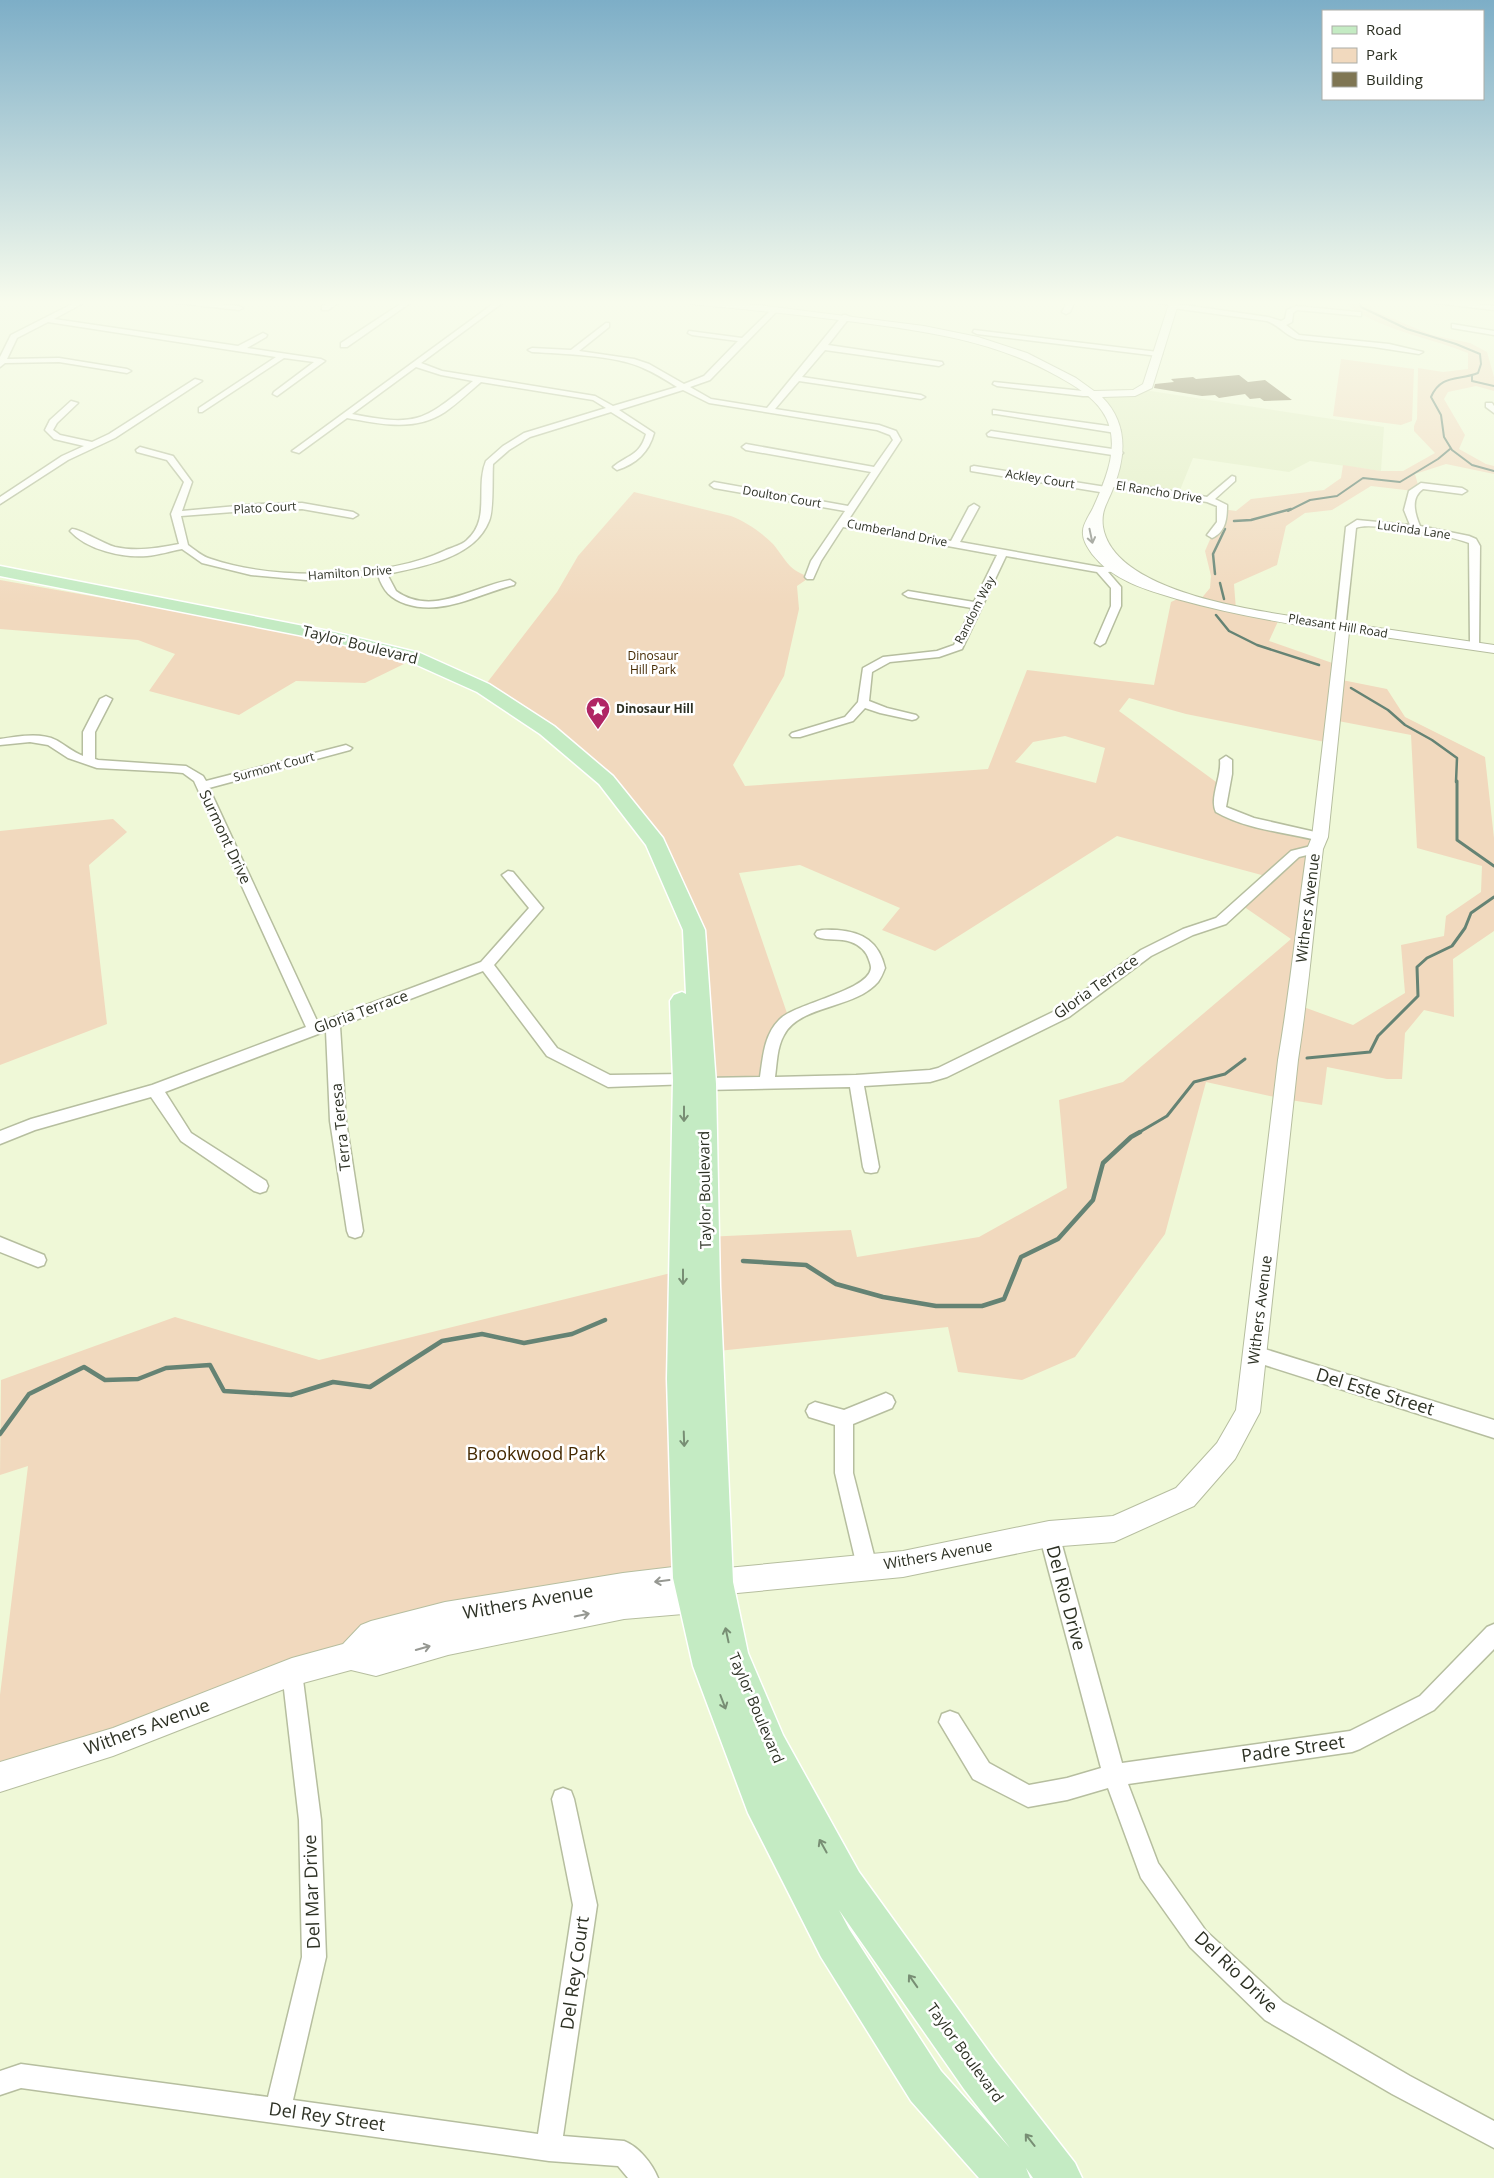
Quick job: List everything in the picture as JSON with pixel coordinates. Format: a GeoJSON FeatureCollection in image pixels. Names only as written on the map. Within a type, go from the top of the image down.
{"type":"FeatureCollection","features":[{"type":"Feature","properties":{"kind":"main road","name":"Taylor Boulevard"},"geometry":{"type":"LineString","coordinates":[[0,571],[316,633],[414,657],[483,688],[546,730],[606,780],[656,843],[694,930],[694,1082],[682,1379],[692,1589],[710,1666],[761,1800],[835,1944],[926,2086],[1008,2178]]}},
{"type":"Feature","properties":{"kind":"main road","name":"Taylor Boulevard"},"geometry":{"type":"LineString","coordinates":[[0,580],[165,609],[316,639],[406,663],[474,694],[541,738],[596,785],[640,846],[679,933],[694,1082],[706,1286],[716,1582],[731,1654],[767,1740],[845,1886],[979,2074],[1060,2178]]}},
{"type":"Feature","properties":{"kind":"street"},"geometry":{"type":"LineString","coordinates":[[74,403],[52,422],[48,430],[57,437],[93,445]]}},
{"type":"Feature","properties":{"kind":"street"},"geometry":{"type":"LineString","coordinates":[[0,501],[65,458],[112,436],[164,403]]}},
{"type":"Feature","properties":{"kind":"street"},"geometry":{"type":"LineString","coordinates":[[202,410],[213,403]]}},
{"type":"Feature","properties":{"kind":"street"},"geometry":{"type":"LineString","coordinates":[[296,451],[363,403]]}},
{"type":"Feature","properties":{"kind":"street"},"geometry":{"type":"LineString","coordinates":[[346,415],[377,421],[415,421],[430,417],[450,403]]}},
{"type":"Feature","properties":{"kind":"street"},"geometry":{"type":"LineString","coordinates":[[603,403],[650,433],[648,443],[630,463],[617,466]]}},
{"type":"Feature","properties":{"kind":"street","name":"Hamilton Drive"},"geometry":{"type":"LineString","coordinates":[[184,546],[205,560],[251,572],[306,577],[382,572],[429,562],[470,543],[485,521],[489,463],[506,448],[527,435],[634,403]]}},
{"type":"Feature","properties":{"kind":"street"},"geometry":{"type":"LineString","coordinates":[[719,403],[769,411],[776,403]]}},
{"type":"Feature","properties":{"kind":"street","name":"Pleasant Hill Road"},"geometry":{"type":"LineString","coordinates":[[1101,403],[1109,412],[1116,430],[1119,454],[1095,516],[1098,539],[1119,568],[1150,588],[1236,610],[1494,649]]}},
{"type":"Feature","properties":{"kind":"street","name":"Cumberland Drive"},"geometry":{"type":"LineString","coordinates":[[769,411],[879,428],[892,433],[897,440],[841,524],[1100,570],[1119,568]]}},
{"type":"Feature","properties":{"kind":"street"},"geometry":{"type":"LineString","coordinates":[[996,412],[1116,430]]}},
{"type":"Feature","properties":{"kind":"street"},"geometry":{"type":"LineString","coordinates":[[991,434],[1119,454]]}},
{"type":"Feature","properties":{"kind":"street"},"geometry":{"type":"LineString","coordinates":[[746,446],[876,470]]}},
{"type":"Feature","properties":{"kind":"street"},"geometry":{"type":"LineString","coordinates":[[75,531],[82,538],[113,549],[141,553],[184,546],[176,514],[188,482],[170,458],[140,450]]}},
{"type":"Feature","properties":{"kind":"street","name":"Ackley Court"},"geometry":{"type":"LineString","coordinates":[[974,468],[1107,487]]}},
{"type":"Feature","properties":{"kind":"street"},"geometry":{"type":"LineString","coordinates":[[1212,535],[1222,522],[1222,505],[1209,500],[1232,478]]}},
{"type":"Feature","properties":{"kind":"street"},"geometry":{"type":"LineString","coordinates":[[0,485],[18,489]]}},
{"type":"Feature","properties":{"kind":"street","name":"Doulton Court"},"geometry":{"type":"LineString","coordinates":[[714,485],[851,509]]}},
{"type":"Feature","properties":{"kind":"street"},"geometry":{"type":"LineString","coordinates":[[1416,528],[1410,510],[1414,491],[1421,486],[1462,491]]}},
{"type":"Feature","properties":{"kind":"street","name":"El Rancho Drive"},"geometry":{"type":"LineString","coordinates":[[1107,487],[1209,500]]}},
{"type":"Feature","properties":{"kind":"street","name":"Plato Court"},"geometry":{"type":"LineString","coordinates":[[176,514],[259,507],[302,506],[353,515]]}},
{"type":"Feature","properties":{"kind":"street"},"geometry":{"type":"LineString","coordinates":[[954,544],[974,507]]}},
{"type":"Feature","properties":{"kind":"street","name":"Lucinda Lane"},"geometry":{"type":"LineString","coordinates":[[1343,627],[1341,621],[1351,527],[1356,523],[1364,523],[1416,528],[1466,538],[1473,542],[1475,546],[1475,646]]}},
{"type":"Feature","properties":{"kind":"street"},"geometry":{"type":"LineString","coordinates":[[810,577],[816,561],[841,524]]}},
{"type":"Feature","properties":{"kind":"street","name":"Random Way"},"geometry":{"type":"LineString","coordinates":[[863,703],[867,670],[887,659],[939,654],[958,647],[1004,553]]}},
{"type":"Feature","properties":{"kind":"street"},"geometry":{"type":"LineString","coordinates":[[1100,570],[1116,587],[1116,606],[1100,644]]}},
{"type":"Feature","properties":{"kind":"street"},"geometry":{"type":"LineString","coordinates":[[382,572],[386,589],[412,604],[435,606],[454,602],[496,585],[510,584]]}},
{"type":"Feature","properties":{"kind":"street"},"geometry":{"type":"LineString","coordinates":[[908,594],[979,606]]}},
{"type":"Feature","properties":{"kind":"street","name":"Withers Avenue"},"geometry":{"type":"LineString","coordinates":[[0,1777],[113,1742],[292,1672],[351,1656],[371,1635],[445,1616],[623,1586],[692,1589],[716,1582],[902,1564],[1049,1534],[1114,1529],[1185,1497],[1226,1451],[1248,1412],[1288,1060],[1298,1005],[1303,937],[1318,843],[1343,627]]}},
{"type":"Feature","properties":{"kind":"street"},"geometry":{"type":"LineString","coordinates":[[89,762],[90,732],[106,698]]}},
{"type":"Feature","properties":{"kind":"street"},"geometry":{"type":"LineString","coordinates":[[796,735],[848,719],[863,703],[884,711],[912,717]]}},
{"type":"Feature","properties":{"kind":"street","name":"Surmont Drive"},"geometry":{"type":"LineString","coordinates":[[0,742],[30,739],[51,742],[72,756],[89,762],[186,770],[199,779],[314,1030]]}},
{"type":"Feature","properties":{"kind":"street","name":"Surmont Court"},"geometry":{"type":"LineString","coordinates":[[201,786],[346,748]]}},
{"type":"Feature","properties":{"kind":"street"},"geometry":{"type":"LineString","coordinates":[[1226,760],[1229,772],[1219,800],[1220,809],[1226,814],[1318,843]]}},
{"type":"Feature","properties":{"kind":"street","name":"Gloria Terrace"},"geometry":{"type":"LineString","coordinates":[[0,1138],[31,1124],[155,1090],[486,966],[552,1052],[608,1081],[856,1081],[942,1074],[1064,1013],[1146,953],[1188,932],[1221,922],[1295,854],[1318,843]]}},
{"type":"Feature","properties":{"kind":"street"},"geometry":{"type":"LineString","coordinates":[[486,966],[536,908],[508,875]]}},
{"type":"Feature","properties":{"kind":"street"},"geometry":{"type":"LineString","coordinates":[[767,1082],[771,1049],[778,1032],[789,1019],[857,990],[870,981],[877,972],[878,962],[869,944],[856,938],[822,934]]}},
{"type":"Feature","properties":{"kind":"street","name":"Terra Teresa"},"geometry":{"type":"LineString","coordinates":[[333,1023],[338,1121],[355,1231]]}},
{"type":"Feature","properties":{"kind":"street"},"geometry":{"type":"LineString","coordinates":[[856,1081],[871,1167]]}},
{"type":"Feature","properties":{"kind":"street"},"geometry":{"type":"LineString","coordinates":[[155,1090],[186,1138],[260,1186]]}},
{"type":"Feature","properties":{"kind":"street"},"geometry":{"type":"LineString","coordinates":[[0,1244],[38,1260]]}},
{"type":"Feature","properties":{"kind":"street","name":"Del Este Street"},"geometry":{"type":"LineString","coordinates":[[1255,1354],[1494,1429]]}},
{"type":"Feature","properties":{"kind":"street"},"geometry":{"type":"LineString","coordinates":[[815,1410],[844,1420],[886,1402]]}},
{"type":"Feature","properties":{"kind":"street"},"geometry":{"type":"LineString","coordinates":[[844,1420],[844,1473],[867,1567]]}},
{"type":"Feature","properties":{"kind":"street","name":"Del Rio Drive"},"geometry":{"type":"LineString","coordinates":[[1049,1534],[1114,1776],[1149,1870],[1198,1939],[1274,2011],[1401,2085],[1494,2135]]}},
{"type":"Feature","properties":{"kind":"street","name":"Padre Street"},"geometry":{"type":"LineString","coordinates":[[950,1722],[981,1771],[1028,1796],[1066,1789],[1114,1776],[1352,1741],[1427,1703],[1494,1634]]}},
{"type":"Feature","properties":{"kind":"street","name":"Del Mar Drive"},"geometry":{"type":"LineString","coordinates":[[278,2110],[314,1956],[310,1820],[292,1672]]}},
{"type":"Feature","properties":{"kind":"street","name":"Del Rey Court"},"geometry":{"type":"LineString","coordinates":[[550,2148],[585,1906],[563,1799]]}},
{"type":"Feature","properties":{"kind":"street","name":"Del Rey Street"},"geometry":{"type":"LineString","coordinates":[[0,2083],[21,2076],[550,2148],[624,2154],[645,2178]]}},
{"type":"Feature","properties":{"kind":"shaded area"},"geometry":{"type":"Polygon","coordinates":[[[1099,403],[1226,403],[1384,427],[1381,471],[1310,461],[1289,472],[1193,458],[1178,495],[1109,483],[1116,430],[1099,403]]]}},
{"type":"Feature","properties":{"kind":"green space"},"geometry":{"type":"Polygon","coordinates":[[[1335,403],[1413,403],[1412,421],[1401,425],[1333,416],[1335,403]]]}},
{"type":"Feature","properties":{"kind":"green space","name":"Dinosaur Hill Park"},"geometry":{"type":"Polygon","coordinates":[[[1417,403],[1446,403],[1465,435],[1459,449],[1486,464],[1494,466],[1494,474],[1446,464],[1415,474],[1418,485],[1414,491],[1371,486],[1332,510],[1305,513],[1286,526],[1277,565],[1234,584],[1236,610],[1280,617],[1269,641],[1338,665],[1337,679],[1387,689],[1405,717],[1485,757],[1494,838],[1494,931],[1453,959],[1454,1017],[1424,1010],[1405,1033],[1402,1079],[1387,1079],[1327,1067],[1322,1105],[1284,1099],[1206,1082],[1165,1234],[1075,1357],[1022,1380],[958,1372],[948,1327],[708,1352],[705,1237],[851,1230],[857,1257],[979,1237],[1067,1188],[1059,1100],[1123,1082],[1291,939],[1240,904],[1269,877],[1117,836],[935,951],[882,930],[900,908],[800,865],[739,873],[789,1019],[778,1032],[767,1082],[704,1084],[694,930],[656,843],[606,780],[483,688],[557,592],[578,556],[634,492],[737,518],[773,544],[792,568],[810,577],[797,586],[799,609],[784,676],[733,765],[745,786],[988,769],[1027,670],[1154,685],[1171,602],[1184,596],[1200,600],[1210,588],[1211,576],[1205,551],[1212,535],[1222,522],[1222,509],[1236,511],[1251,499],[1324,490],[1341,478],[1343,465],[1381,471],[1403,471],[1435,453],[1414,431],[1417,419],[1417,403]],[[1129,698],[1119,711],[1223,787],[1220,809],[1320,837],[1298,1005],[1353,1025],[1405,993],[1401,945],[1444,936],[1446,916],[1481,892],[1482,866],[1417,848],[1411,735],[1333,720],[1330,743],[1186,714],[1129,698]],[[1065,736],[1033,742],[1015,762],[1096,783],[1105,748],[1065,736]]]}},
{"type":"Feature","properties":{"kind":"green space"},"geometry":{"type":"Polygon","coordinates":[[[0,580],[165,609],[325,641],[406,663],[365,683],[296,681],[239,715],[149,691],[175,654],[138,640],[0,629],[0,580]]]}},
{"type":"Feature","properties":{"kind":"green space"},"geometry":{"type":"Polygon","coordinates":[[[113,819],[127,832],[89,865],[107,1024],[0,1065],[0,831],[113,819]]]}},
{"type":"Feature","properties":{"kind":"green space","name":"Brookwood Park"},"geometry":{"type":"Polygon","coordinates":[[[683,1270],[690,1578],[445,1616],[0,1777],[0,1695],[28,1466],[0,1475],[1,1380],[175,1317],[319,1360],[683,1270]]]}},
{"type":"Feature","properties":{"kind":"waterway"},"geometry":{"type":"LineString","coordinates":[[1434,403],[1441,415],[1444,437],[1452,450],[1472,465],[1494,471]]}},
{"type":"Feature","properties":{"kind":"waterway"},"geometry":{"type":"LineString","coordinates":[[1288,511],[1310,500],[1337,496],[1363,478],[1400,482],[1438,459],[1450,449]]}},
{"type":"Feature","properties":{"kind":"waterway"},"geometry":{"type":"LineString","coordinates":[[1234,521],[1251,520],[1291,509]]}},
{"type":"Feature","properties":{"kind":"waterway"},"geometry":{"type":"LineString","coordinates":[[1215,574],[1213,554],[1225,529]]}},
{"type":"Feature","properties":{"kind":"waterway"},"geometry":{"type":"LineString","coordinates":[[1220,583],[1224,599]]}},
{"type":"Feature","properties":{"kind":"waterway"},"geometry":{"type":"LineString","coordinates":[[1216,615],[1229,631],[1257,645],[1319,665]]}},
{"type":"Feature","properties":{"kind":"waterway"},"geometry":{"type":"LineString","coordinates":[[1351,688],[1388,710],[1405,725],[1432,740],[1457,758],[1456,782]]}},
{"type":"Feature","properties":{"kind":"waterway"},"geometry":{"type":"LineString","coordinates":[[1457,781],[1457,840],[1494,866]]}},
{"type":"Feature","properties":{"kind":"waterway"},"geometry":{"type":"LineString","coordinates":[[1307,1058],[1370,1052],[1378,1036],[1418,996],[1417,967],[1427,958],[1452,946],[1465,928],[1471,913],[1494,897]]}},
{"type":"Feature","properties":{"kind":"waterway"},"geometry":{"type":"LineString","coordinates":[[1138,1133],[1167,1116],[1194,1082],[1225,1074],[1245,1059]]}},
{"type":"Feature","properties":{"kind":"waterway"},"geometry":{"type":"LineString","coordinates":[[743,1261],[806,1265],[836,1284],[883,1297],[936,1306],[982,1306],[1004,1299],[1021,1257],[1058,1239],[1093,1200],[1103,1163],[1131,1137],[1140,1132]]}},
{"type":"Feature","properties":{"kind":"waterway"},"geometry":{"type":"LineString","coordinates":[[0,1434],[29,1394],[84,1367],[105,1380],[138,1379],[166,1368],[210,1365],[224,1391],[291,1395],[333,1382],[370,1387],[442,1341],[482,1334],[524,1343],[572,1334],[605,1320]]}},
{"type":"Feature","properties":{"kind":"place","name":"Dinosaur Hill"},"geometry":{"type":"Point","coordinates":[598,730]}}]}
